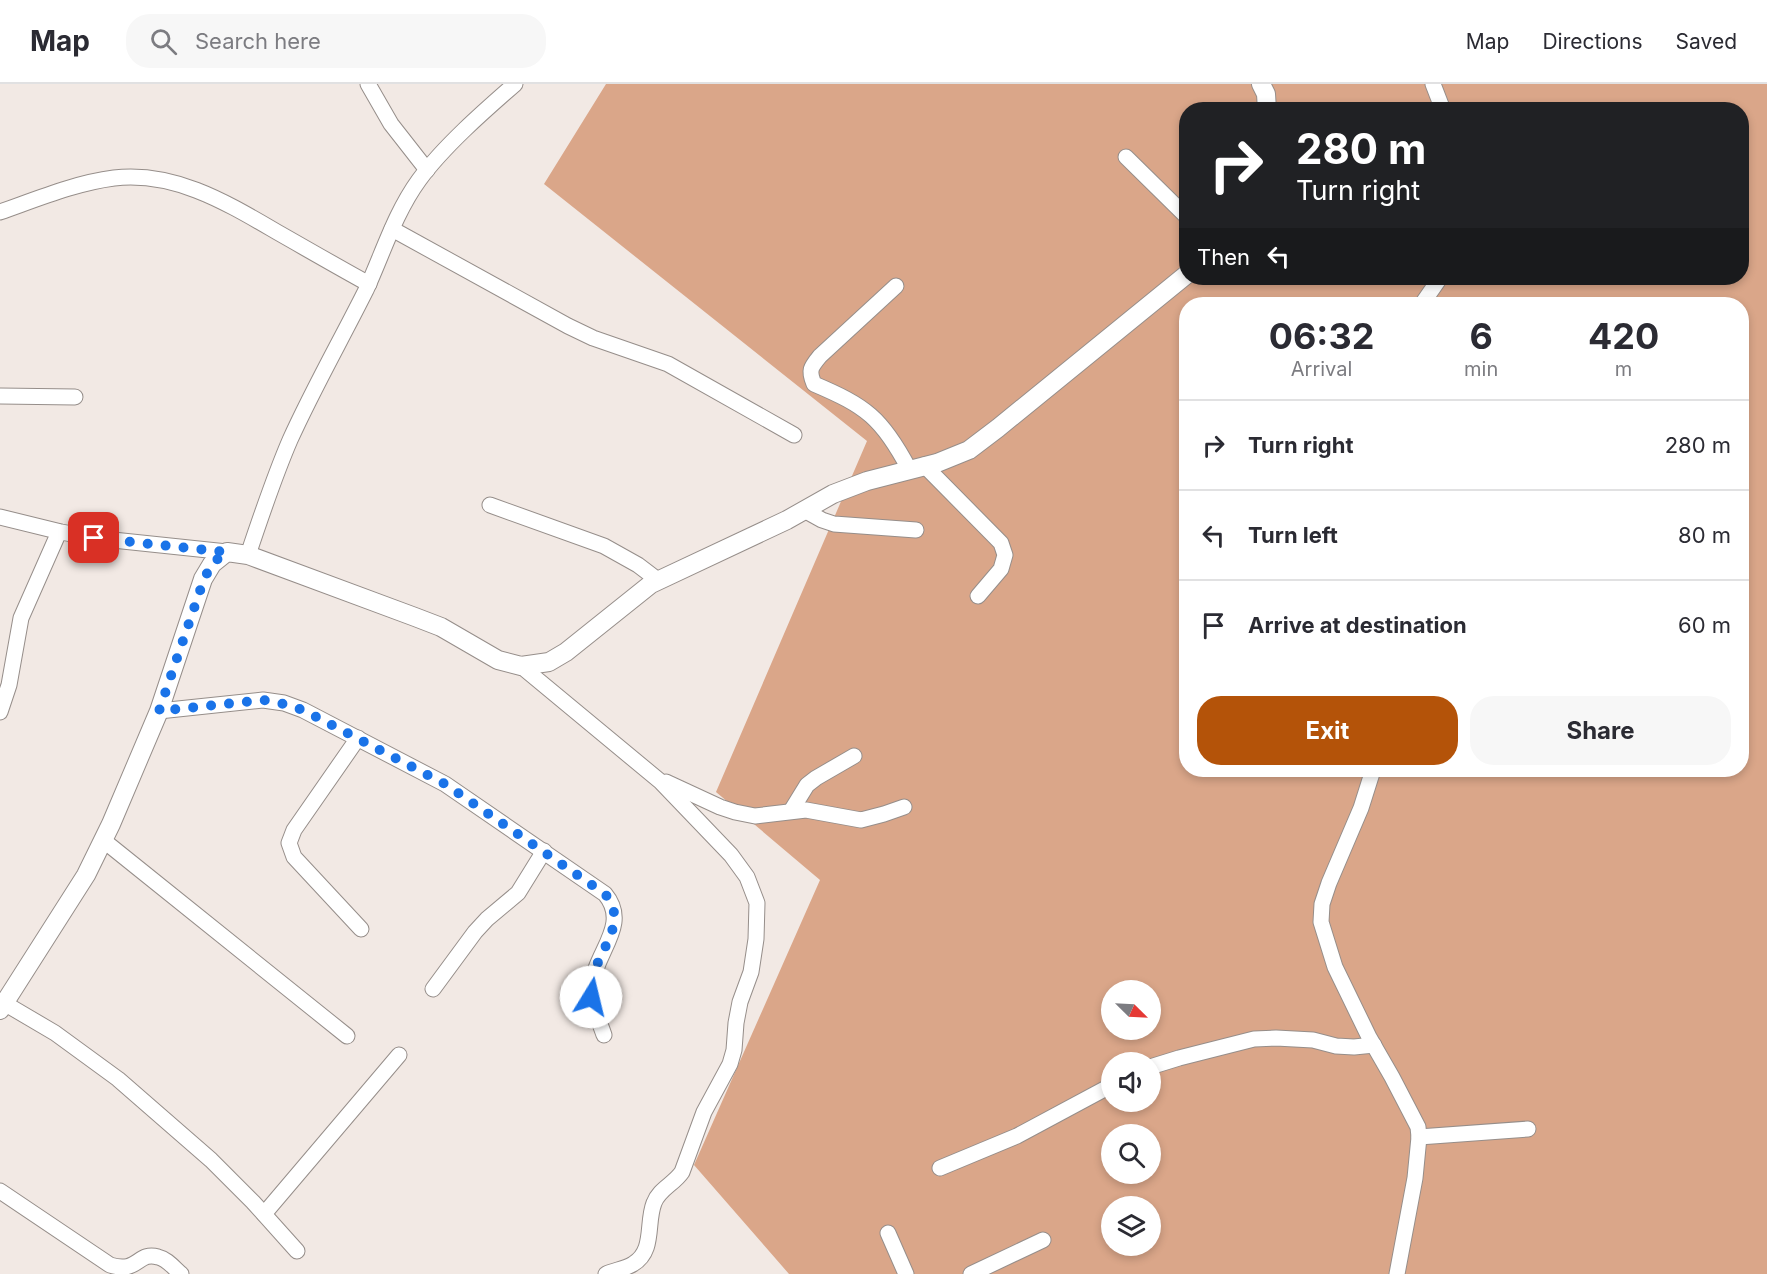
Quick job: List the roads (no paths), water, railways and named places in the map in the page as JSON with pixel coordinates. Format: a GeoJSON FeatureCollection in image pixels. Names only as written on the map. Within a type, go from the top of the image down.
{"type":"FeatureCollection","features":[{"type":"Feature","properties":{"kind":"street"},"geometry":{"type":"LineString","coordinates":[[368,84],[391,124],[427,170]]}},
{"type":"Feature","properties":{"kind":"street"},"geometry":{"type":"LineString","coordinates":[[248,555],[273,481],[291,437],[369,284],[407,200],[427,170],[515,84]]}},
{"type":"Feature","properties":{"kind":"street"},"geometry":{"type":"LineString","coordinates":[[1433,84],[1440,102]]}},
{"type":"Feature","properties":{"kind":"street"},"geometry":{"type":"LineString","coordinates":[[1126,157],[1179,209]]}},
{"type":"Feature","properties":{"kind":"street"},"geometry":{"type":"LineString","coordinates":[[0,212],[80,185],[115,178],[143,178],[188,186],[219,199],[369,284]]}},
{"type":"Feature","properties":{"kind":"street"},"geometry":{"type":"LineString","coordinates":[[392,229],[568,326],[593,338],[668,364],[794,435]]}},
{"type":"Feature","properties":{"kind":"street"},"geometry":{"type":"LineString","coordinates":[[0,517],[94,538],[248,555],[441,627],[498,660],[521,666],[549,662],[566,652],[651,584],[833,494],[867,481],[937,463],[969,450],[1179,281]]}},
{"type":"Feature","properties":{"kind":"street"},"geometry":{"type":"LineString","coordinates":[[896,286],[820,356],[812,366],[810,376],[814,384],[847,398],[866,411],[917,467],[1001,543],[1005,555],[1001,569],[978,596]]}},
{"type":"Feature","properties":{"kind":"street"},"geometry":{"type":"LineString","coordinates":[[0,396],[75,397]]}},
{"type":"Feature","properties":{"kind":"street"},"geometry":{"type":"LineString","coordinates":[[490,505],[604,546],[638,565],[659,581]]}},
{"type":"Feature","properties":{"kind":"street"},"geometry":{"type":"LineString","coordinates":[[804,510],[834,524],[916,530]]}},
{"type":"Feature","properties":{"kind":"street"},"geometry":{"type":"LineString","coordinates":[[0,712],[9,685],[21,618],[59,532]]}},
{"type":"Feature","properties":{"kind":"street"},"geometry":{"type":"LineString","coordinates":[[226,552],[212,564],[204,579],[159,711],[86,875],[2,1006],[55,1034],[118,1080],[211,1160],[297,1251]]}},
{"type":"Feature","properties":{"kind":"street"},"geometry":{"type":"LineString","coordinates":[[521,666],[655,777],[730,855],[747,877],[757,903],[756,939],[751,972],[740,1002],[730,1064],[704,1112],[682,1172],[658,1195],[653,1205],[646,1248],[642,1257],[632,1265],[606,1274]]}},
{"type":"Feature","properties":{"kind":"street"},"geometry":{"type":"LineString","coordinates":[[159,711],[263,700],[303,710],[445,784],[605,894],[611,901],[615,915],[613,930],[593,974],[591,986],[591,997],[604,1035]]}},
{"type":"Feature","properties":{"kind":"street"},"geometry":{"type":"LineString","coordinates":[[358,738],[294,830],[290,843],[294,857],[361,928]]}},
{"type":"Feature","properties":{"kind":"street"},"geometry":{"type":"LineString","coordinates":[[791,811],[807,785],[854,756]]}},
{"type":"Feature","properties":{"kind":"street"},"geometry":{"type":"LineString","coordinates":[[655,777],[735,812],[754,816],[806,810],[861,820],[904,807]]}},
{"type":"Feature","properties":{"kind":"street"},"geometry":{"type":"LineString","coordinates":[[1371,777],[1361,808],[1329,883],[1322,904],[1321,922],[1335,967],[1374,1046],[1415,1119],[1419,1137],[1415,1178],[1397,1274]]}},
{"type":"Feature","properties":{"kind":"street"},"geometry":{"type":"LineString","coordinates":[[103,840],[347,1036]]}},
{"type":"Feature","properties":{"kind":"street"},"geometry":{"type":"LineString","coordinates":[[433,989],[475,932],[518,893],[544,851]]}},
{"type":"Feature","properties":{"kind":"street"},"geometry":{"type":"LineString","coordinates":[[1161,1064],[1254,1039],[1276,1038],[1313,1041],[1336,1046],[1374,1046]]}},
{"type":"Feature","properties":{"kind":"street"},"geometry":{"type":"LineString","coordinates":[[264,1214],[399,1055]]}},
{"type":"Feature","properties":{"kind":"street"},"geometry":{"type":"LineString","coordinates":[[940,1168],[1017,1136],[1101,1091]]}},
{"type":"Feature","properties":{"kind":"street"},"geometry":{"type":"LineString","coordinates":[[1419,1137],[1528,1129]]}},
{"type":"Feature","properties":{"kind":"street"},"geometry":{"type":"LineString","coordinates":[[0,1191],[110,1265],[121,1270],[132,1269],[142,1258],[156,1256],[165,1260],[181,1274]]}},
{"type":"Feature","properties":{"kind":"street"},"geometry":{"type":"LineString","coordinates":[[888,1233],[906,1274]]}},
{"type":"Feature","properties":{"kind":"street"},"geometry":{"type":"LineString","coordinates":[[971,1274],[1043,1240]]}}]}
